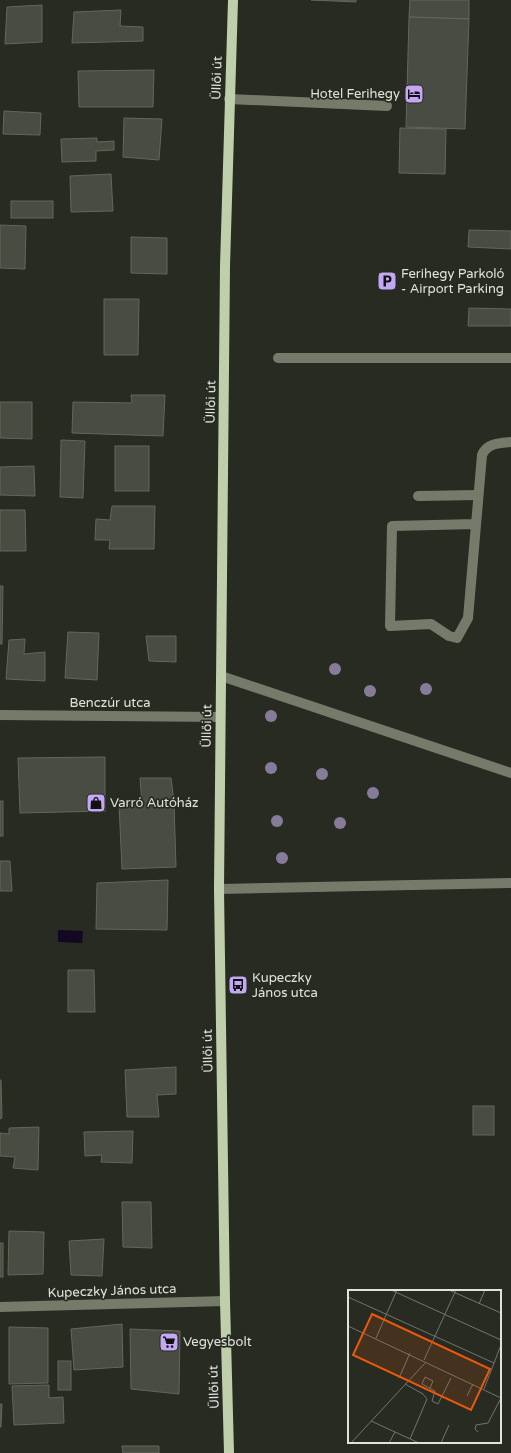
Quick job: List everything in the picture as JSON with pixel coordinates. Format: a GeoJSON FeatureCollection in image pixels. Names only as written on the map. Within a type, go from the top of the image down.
{"type":"FeatureCollection","features":[{"type":"Feature","properties":{"kind":"main road","name":"Üllői út"},"geometry":{"type":"LineString","coordinates":[[229,1453],[225,1301],[219,888],[225,266],[233,0]]}},
{"type":"Feature","properties":{"kind":"street"},"geometry":{"type":"LineString","coordinates":[[229,99],[387,106]]}},
{"type":"Feature","properties":{"kind":"street"},"geometry":{"type":"LineString","coordinates":[[278,358],[511,358]]}},
{"type":"Feature","properties":{"kind":"street"},"geometry":{"type":"LineString","coordinates":[[476,524],[392,526],[390,626],[431,624],[449,636],[457,638],[468,618],[476,524],[478,495],[484,451],[487,447],[497,443],[511,442]]}},
{"type":"Feature","properties":{"kind":"street"},"geometry":{"type":"LineString","coordinates":[[418,496],[478,495]]}},
{"type":"Feature","properties":{"kind":"street"},"geometry":{"type":"LineString","coordinates":[[221,676],[511,774]]}},
{"type":"Feature","properties":{"kind":"street","name":"Benczúr utca"},"geometry":{"type":"LineString","coordinates":[[0,716],[220,717]]}},
{"type":"Feature","properties":{"kind":"street"},"geometry":{"type":"LineString","coordinates":[[219,888],[511,883]]}},
{"type":"Feature","properties":{"kind":"street","name":"Kupeczky János utca"},"geometry":{"type":"LineString","coordinates":[[0,1307],[225,1301]]}},
{"type":"Feature","properties":{"kind":"shaded area"},"geometry":{"type":"Polygon","coordinates":[[[58,930],[83,931],[82,943],[58,942],[58,930]]]}},
{"type":"Feature","properties":{"kind":"building"},"geometry":{"type":"Polygon","coordinates":[[[311,0],[356,0],[356,2],[311,0]]]}},
{"type":"Feature","properties":{"kind":"building"},"geometry":{"type":"Polygon","coordinates":[[[410,0],[469,0],[469,19],[409,17],[410,0]]]}},
{"type":"Feature","properties":{"kind":"building"},"geometry":{"type":"Polygon","coordinates":[[[42,5],[42,42],[5,44],[7,7],[42,5]]]}},
{"type":"Feature","properties":{"kind":"building"},"geometry":{"type":"Polygon","coordinates":[[[121,10],[120,26],[143,27],[143,41],[72,43],[74,12],[121,10]]]}},
{"type":"Feature","properties":{"kind":"building"},"geometry":{"type":"Polygon","coordinates":[[[409,17],[469,19],[465,129],[406,127],[409,17]]]}},
{"type":"Feature","properties":{"kind":"building"},"geometry":{"type":"Polygon","coordinates":[[[154,70],[153,107],[79,107],[78,71],[154,70]]]}},
{"type":"Feature","properties":{"kind":"building"},"geometry":{"type":"Polygon","coordinates":[[[4,111],[41,113],[40,135],[3,134],[4,111]]]}},
{"type":"Feature","properties":{"kind":"building"},"geometry":{"type":"Polygon","coordinates":[[[124,118],[162,119],[159,160],[123,157],[124,118]]]}},
{"type":"Feature","properties":{"kind":"building"},"geometry":{"type":"Polygon","coordinates":[[[400,128],[446,129],[445,174],[399,173],[400,128]]]}},
{"type":"Feature","properties":{"kind":"building"},"geometry":{"type":"Polygon","coordinates":[[[97,138],[97,142],[114,141],[114,150],[96,151],[96,161],[62,162],[61,139],[97,138]]]}},
{"type":"Feature","properties":{"kind":"building"},"geometry":{"type":"Polygon","coordinates":[[[111,174],[113,211],[71,212],[70,176],[111,174]]]}},
{"type":"Feature","properties":{"kind":"building"},"geometry":{"type":"Polygon","coordinates":[[[11,201],[53,201],[53,218],[11,218],[11,201]]]}},
{"type":"Feature","properties":{"kind":"building"},"geometry":{"type":"Polygon","coordinates":[[[0,225],[26,226],[25,269],[0,268],[0,225]]]}},
{"type":"Feature","properties":{"kind":"building"},"geometry":{"type":"Polygon","coordinates":[[[469,230],[511,231],[511,249],[468,247],[469,230]]]}},
{"type":"Feature","properties":{"kind":"building"},"geometry":{"type":"Polygon","coordinates":[[[131,237],[167,238],[167,274],[131,273],[131,237]]]}},
{"type":"Feature","properties":{"kind":"building"},"geometry":{"type":"Polygon","coordinates":[[[104,299],[139,299],[138,355],[104,355],[104,299]]]}},
{"type":"Feature","properties":{"kind":"building"},"geometry":{"type":"Polygon","coordinates":[[[469,308],[511,309],[511,326],[468,326],[469,308]]]}},
{"type":"Feature","properties":{"kind":"building"},"geometry":{"type":"Polygon","coordinates":[[[131,395],[165,395],[163,436],[72,433],[73,402],[132,403],[131,395]]]}},
{"type":"Feature","properties":{"kind":"building"},"geometry":{"type":"Polygon","coordinates":[[[0,402],[32,402],[32,439],[0,438],[0,402]]]}},
{"type":"Feature","properties":{"kind":"building"},"geometry":{"type":"Polygon","coordinates":[[[61,440],[85,441],[83,498],[60,497],[61,440]]]}},
{"type":"Feature","properties":{"kind":"building"},"geometry":{"type":"Polygon","coordinates":[[[115,446],[149,446],[149,491],[115,491],[115,446]]]}},
{"type":"Feature","properties":{"kind":"building"},"geometry":{"type":"Polygon","coordinates":[[[34,466],[35,496],[0,495],[0,467],[34,466]]]}},
{"type":"Feature","properties":{"kind":"building"},"geometry":{"type":"Polygon","coordinates":[[[112,506],[155,506],[154,549],[109,549],[110,540],[95,540],[96,519],[110,520],[112,506]]]}},
{"type":"Feature","properties":{"kind":"building"},"geometry":{"type":"Polygon","coordinates":[[[0,510],[25,510],[26,551],[0,551],[0,510]]]}},
{"type":"Feature","properties":{"kind":"building"},"geometry":{"type":"Polygon","coordinates":[[[0,586],[3,586],[2,644],[0,644],[0,586]]]}},
{"type":"Feature","properties":{"kind":"building"},"geometry":{"type":"Polygon","coordinates":[[[68,632],[99,633],[97,680],[65,678],[68,632]]]}},
{"type":"Feature","properties":{"kind":"building"},"geometry":{"type":"Polygon","coordinates":[[[146,636],[176,636],[176,662],[149,661],[146,636]]]}},
{"type":"Feature","properties":{"kind":"building"},"geometry":{"type":"Polygon","coordinates":[[[25,639],[24,654],[45,652],[45,681],[6,679],[9,640],[25,639]]]}},
{"type":"Feature","properties":{"kind":"building"},"geometry":{"type":"Polygon","coordinates":[[[105,757],[105,811],[20,813],[18,758],[105,757]]]}},
{"type":"Feature","properties":{"kind":"building"},"geometry":{"type":"Polygon","coordinates":[[[140,778],[171,778],[174,802],[176,867],[122,869],[119,804],[142,803],[140,778]]]}},
{"type":"Feature","properties":{"kind":"building"},"geometry":{"type":"Polygon","coordinates":[[[0,801],[3,801],[3,836],[0,836],[0,801]]]}},
{"type":"Feature","properties":{"kind":"building"},"geometry":{"type":"Polygon","coordinates":[[[0,861],[10,861],[12,891],[0,891],[0,861]]]}},
{"type":"Feature","properties":{"kind":"building"},"geometry":{"type":"Polygon","coordinates":[[[168,880],[167,930],[96,929],[97,883],[168,880]]]}},
{"type":"Feature","properties":{"kind":"building"},"geometry":{"type":"Polygon","coordinates":[[[68,970],[94,970],[95,1012],[68,1012],[68,970]]]}},
{"type":"Feature","properties":{"kind":"building"},"geometry":{"type":"Polygon","coordinates":[[[176,1067],[176,1094],[157,1095],[159,1117],[127,1117],[125,1070],[176,1067]]]}},
{"type":"Feature","properties":{"kind":"building"},"geometry":{"type":"Polygon","coordinates":[[[0,1080],[2,1118],[0,1119],[0,1080]]]}},
{"type":"Feature","properties":{"kind":"building"},"geometry":{"type":"Polygon","coordinates":[[[473,1106],[494,1106],[494,1135],[473,1135],[473,1106]]]}},
{"type":"Feature","properties":{"kind":"building"},"geometry":{"type":"Polygon","coordinates":[[[39,1127],[38,1170],[13,1168],[15,1157],[0,1156],[0,1133],[9,1134],[9,1128],[39,1127]]]}},
{"type":"Feature","properties":{"kind":"building"},"geometry":{"type":"Polygon","coordinates":[[[133,1131],[132,1163],[101,1162],[102,1155],[85,1156],[84,1132],[133,1131]]]}},
{"type":"Feature","properties":{"kind":"building"},"geometry":{"type":"Polygon","coordinates":[[[122,1202],[151,1202],[152,1248],[123,1247],[122,1202]]]}},
{"type":"Feature","properties":{"kind":"building"},"geometry":{"type":"Polygon","coordinates":[[[9,1231],[44,1232],[43,1274],[8,1275],[9,1231]]]}},
{"type":"Feature","properties":{"kind":"building"},"geometry":{"type":"Polygon","coordinates":[[[104,1239],[102,1276],[71,1275],[69,1241],[104,1239]]]}},
{"type":"Feature","properties":{"kind":"building"},"geometry":{"type":"Polygon","coordinates":[[[0,1243],[3,1243],[3,1277],[0,1277],[0,1243]]]}},
{"type":"Feature","properties":{"kind":"building"},"geometry":{"type":"Polygon","coordinates":[[[122,1324],[123,1367],[74,1370],[71,1329],[122,1324]]]}},
{"type":"Feature","properties":{"kind":"building"},"geometry":{"type":"Polygon","coordinates":[[[9,1327],[48,1328],[48,1383],[9,1384],[9,1327]]]}},
{"type":"Feature","properties":{"kind":"building"},"geometry":{"type":"Polygon","coordinates":[[[130,1329],[180,1331],[179,1394],[131,1389],[130,1329]]]}},
{"type":"Feature","properties":{"kind":"building"},"geometry":{"type":"Polygon","coordinates":[[[58,1361],[71,1361],[71,1390],[58,1390],[58,1361]]]}},
{"type":"Feature","properties":{"kind":"building"},"geometry":{"type":"Polygon","coordinates":[[[49,1385],[49,1398],[63,1397],[64,1423],[14,1425],[12,1386],[49,1385]]]}},
{"type":"Feature","properties":{"kind":"building"},"geometry":{"type":"Polygon","coordinates":[[[0,1404],[2,1404],[1,1427],[0,1427],[0,1404]]]}},
{"type":"Feature","properties":{"kind":"building"},"geometry":{"type":"Polygon","coordinates":[[[122,1446],[159,1446],[159,1453],[123,1453],[122,1446]]]}},
{"type":"Feature","properties":{"kind":"place","name":"Hotel Ferihegy"},"geometry":{"type":"Point","coordinates":[414,94]}},
{"type":"Feature","properties":{"kind":"place","name":"Ferihegy Parkoló - Airport Parking"},"geometry":{"type":"Point","coordinates":[387,281]}},
{"type":"Feature","properties":{"kind":"place","name":"Varró Autóház"},"geometry":{"type":"Point","coordinates":[96,803]}},
{"type":"Feature","properties":{"kind":"place","name":"Kupeczky János utca"},"geometry":{"type":"Point","coordinates":[238,985]}},
{"type":"Feature","properties":{"kind":"place","name":"Vegyesbolt"},"geometry":{"type":"Point","coordinates":[169,1342]}}]}
